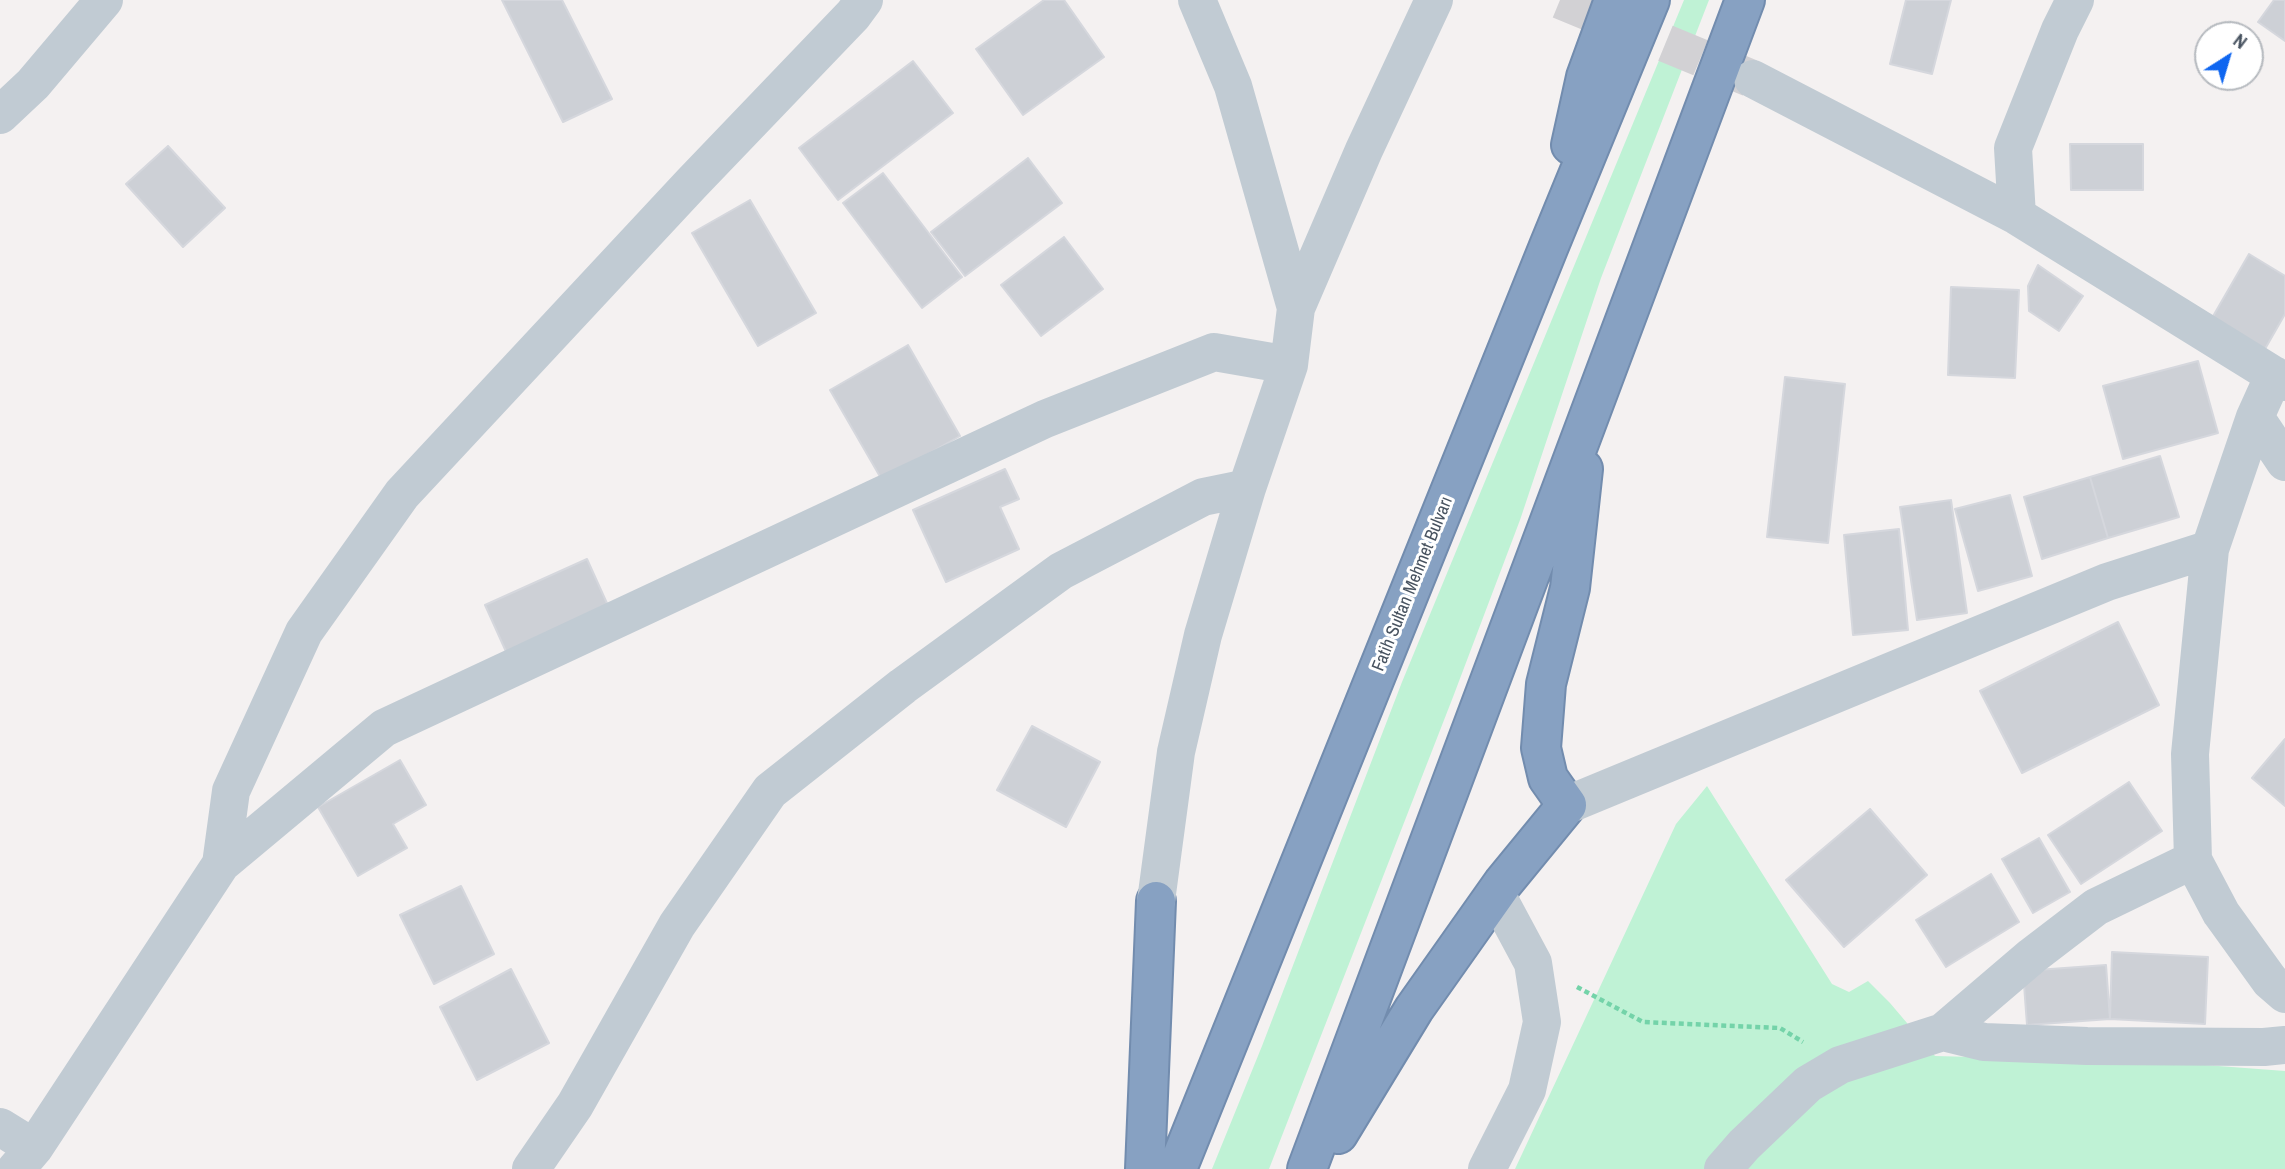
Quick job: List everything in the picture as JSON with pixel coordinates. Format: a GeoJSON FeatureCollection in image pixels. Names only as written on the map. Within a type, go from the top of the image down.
{"type":"FeatureCollection","features":[{"type":"Feature","properties":{"kind":"highway"},"geometry":{"type":"LineString","coordinates":[[1549,246],[1586,77],[1614,0]]}},
{"type":"Feature","properties":{"kind":"highway","name":"Fatih Sultan Mehmet Bulvarı"},"geometry":{"type":"LineString","coordinates":[[1177,1169],[1650,0]]}},
{"type":"Feature","properties":{"kind":"highway"},"geometry":{"type":"LineString","coordinates":[[1307,1169],[1745,0]]}},
{"type":"Feature","properties":{"kind":"highway"},"geometry":{"type":"LineString","coordinates":[[1317,1169],[1414,1009],[1496,894],[1567,805],[1548,778],[1541,748],[1546,684],[1570,588],[1590,413]]}},
{"type":"Feature","properties":{"kind":"highway"},"geometry":{"type":"LineString","coordinates":[[1145,1169],[1156,901]]}},
{"type":"Feature","properties":{"kind":"street"},"geometry":{"type":"LineString","coordinates":[[0,115],[33,84],[104,0]]}},
{"type":"Feature","properties":{"kind":"street"},"geometry":{"type":"LineString","coordinates":[[221,863],[231,791],[304,632],[402,494],[853,15],[864,0]]}},
{"type":"Feature","properties":{"kind":"street"},"geometry":{"type":"LineString","coordinates":[[1197,0],[1233,86],[1296,308]]}},
{"type":"Feature","properties":{"kind":"street"},"geometry":{"type":"LineString","coordinates":[[1156,901],[1176,752],[1203,635],[1247,488],[1289,365],[1296,308],[1364,150],[1434,0]]}},
{"type":"Feature","properties":{"kind":"street"},"geometry":{"type":"LineString","coordinates":[[2017,216],[2013,148],[2060,30],[2076,0]]}},
{"type":"Feature","properties":{"kind":"street"},"geometry":{"type":"LineString","coordinates":[[1753,79],[2017,216],[2279,379],[2255,417],[2210,549],[2190,754],[2193,860],[2221,913],[2270,981],[2285,994]]}},
{"type":"Feature","properties":{"kind":"street"},"geometry":{"type":"LineString","coordinates":[[0,1126],[25,1158],[221,863],[384,728],[1032,425],[1214,352],[1289,365]]}},
{"type":"Feature","properties":{"kind":"street"},"geometry":{"type":"LineString","coordinates":[[2255,417],[2285,462]]}},
{"type":"Feature","properties":{"kind":"street"},"geometry":{"type":"LineString","coordinates":[[531,1169],[575,1105],[677,925],[770,791],[903,686],[1061,572],[1203,497],[1247,488]]}},
{"type":"Feature","properties":{"kind":"street"},"geometry":{"type":"LineString","coordinates":[[1567,805],[2107,582],[2210,549]]}},
{"type":"Feature","properties":{"kind":"street"},"geometry":{"type":"LineString","coordinates":[[1723,1169],[1744,1145],[1808,1084],[1840,1065],[1944,1032],[2032,956],[2096,907],[2193,860]]}},
{"type":"Feature","properties":{"kind":"street"},"geometry":{"type":"LineString","coordinates":[[1487,1169],[1527,1090],[1542,1021],[1532,963],[1496,894]]}},
{"type":"Feature","properties":{"kind":"street"},"geometry":{"type":"LineString","coordinates":[[1944,1032],[1984,1042],[2074,1046],[2285,1045]]}},
{"type":"Feature","properties":{"kind":"path"},"geometry":{"type":"LineString","coordinates":[[1532,963],[1643,1022],[1780,1028],[1840,1065]]}},
{"type":"Feature","properties":{"kind":"green space"},"geometry":{"type":"Polygon","coordinates":[[[1684,0],[1709,0],[1601,278],[1520,520],[1269,1169],[1212,1169],[1402,682],[1684,0]]]}},
{"type":"Feature","properties":{"kind":"green space"},"geometry":{"type":"Polygon","coordinates":[[[1707,786],[1832,984],[1849,992],[1868,981],[1935,1056],[2165,1062],[2285,1071],[2285,1169],[1515,1169],[1676,824],[1707,786]]]}},
{"type":"Feature","properties":{"kind":"building"},"geometry":{"type":"Polygon","coordinates":[[[502,0],[562,0],[612,99],[563,122],[502,0]]]}},
{"type":"Feature","properties":{"kind":"building"},"geometry":{"type":"Polygon","coordinates":[[[1044,0],[1064,0],[1104,57],[1023,115],[976,49],[1044,0]]]}},
{"type":"Feature","properties":{"kind":"building"},"geometry":{"type":"Polygon","coordinates":[[[1906,0],[1951,0],[1932,74],[1890,64],[1906,0]]]}},
{"type":"Feature","properties":{"kind":"building"},"geometry":{"type":"Polygon","coordinates":[[[2274,0],[2285,0],[2285,41],[2264,26],[2264,21],[2259,21],[2274,0]]]}},
{"type":"Feature","properties":{"kind":"building"},"geometry":{"type":"Polygon","coordinates":[[[913,61],[953,113],[838,200],[799,148],[913,61]]]}},
{"type":"Feature","properties":{"kind":"building"},"geometry":{"type":"Polygon","coordinates":[[[2070,144],[2143,144],[2143,190],[2071,190],[2070,144]]]}},
{"type":"Feature","properties":{"kind":"building"},"geometry":{"type":"Polygon","coordinates":[[[168,146],[225,208],[183,247],[126,184],[168,146]]]}},
{"type":"Feature","properties":{"kind":"building"},"geometry":{"type":"Polygon","coordinates":[[[1028,158],[1062,203],[965,276],[931,232],[1028,158]]]}},
{"type":"Feature","properties":{"kind":"building"},"geometry":{"type":"Polygon","coordinates":[[[883,173],[962,277],[922,308],[843,203],[883,173]]]}},
{"type":"Feature","properties":{"kind":"building"},"geometry":{"type":"Polygon","coordinates":[[[750,200],[816,313],[758,346],[692,233],[750,200]]]}},
{"type":"Feature","properties":{"kind":"building"},"geometry":{"type":"Polygon","coordinates":[[[1064,237],[1103,289],[1041,336],[1001,285],[1064,237]]]}},
{"type":"Feature","properties":{"kind":"building"},"geometry":{"type":"Polygon","coordinates":[[[2249,254],[2285,276],[2285,314],[2265,349],[2212,318],[2249,254]]]}},
{"type":"Feature","properties":{"kind":"building"},"geometry":{"type":"Polygon","coordinates":[[[2038,265],[2083,296],[2059,331],[2029,311],[2028,286],[2038,265]]]}},
{"type":"Feature","properties":{"kind":"building"},"geometry":{"type":"Polygon","coordinates":[[[1951,287],[2019,290],[2015,378],[1948,375],[1951,287]]]}},
{"type":"Feature","properties":{"kind":"building"},"geometry":{"type":"Polygon","coordinates":[[[908,345],[960,436],[882,480],[830,390],[908,345]]]}},
{"type":"Feature","properties":{"kind":"building"},"geometry":{"type":"Polygon","coordinates":[[[2198,361],[2218,433],[2123,459],[2103,386],[2198,361]]]}},
{"type":"Feature","properties":{"kind":"building"},"geometry":{"type":"Polygon","coordinates":[[[1785,377],[1845,384],[1828,543],[1767,537],[1785,377]]]}},
{"type":"Feature","properties":{"kind":"building"},"geometry":{"type":"Polygon","coordinates":[[[2160,456],[2179,517],[2108,538],[2090,477],[2160,456]]]}},
{"type":"Feature","properties":{"kind":"building"},"geometry":{"type":"Polygon","coordinates":[[[1005,469],[1019,499],[1000,507],[1019,549],[946,582],[913,510],[1005,469]]]}},
{"type":"Feature","properties":{"kind":"building"},"geometry":{"type":"Polygon","coordinates":[[[2090,477],[2108,538],[2042,559],[2024,497],[2090,477]]]}},
{"type":"Feature","properties":{"kind":"building"},"geometry":{"type":"Polygon","coordinates":[[[2010,495],[2032,576],[1978,591],[1955,509],[2010,495]]]}},
{"type":"Feature","properties":{"kind":"building"},"geometry":{"type":"Polygon","coordinates":[[[1951,500],[1967,613],[1917,620],[1900,507],[1951,500]]]}},
{"type":"Feature","properties":{"kind":"building"},"geometry":{"type":"Polygon","coordinates":[[[1899,529],[1908,630],[1853,635],[1844,535],[1899,529]]]}},
{"type":"Feature","properties":{"kind":"building"},"geometry":{"type":"Polygon","coordinates":[[[587,559],[610,610],[508,656],[485,605],[587,559]]]}},
{"type":"Feature","properties":{"kind":"building"},"geometry":{"type":"Polygon","coordinates":[[[2118,622],[2159,705],[2022,773],[1980,691],[2118,622]]]}},
{"type":"Feature","properties":{"kind":"building"},"geometry":{"type":"Polygon","coordinates":[[[1032,726],[1100,762],[1066,827],[997,790],[1032,726]]]}},
{"type":"Feature","properties":{"kind":"building"},"geometry":{"type":"Polygon","coordinates":[[[2285,739],[2285,806],[2252,778],[2285,739]]]}},
{"type":"Feature","properties":{"kind":"building"},"geometry":{"type":"Polygon","coordinates":[[[400,760],[426,805],[393,824],[407,848],[358,876],[318,807],[400,760]]]}},
{"type":"Feature","properties":{"kind":"building"},"geometry":{"type":"Polygon","coordinates":[[[2129,782],[2162,831],[2081,884],[2048,835],[2129,782]]]}},
{"type":"Feature","properties":{"kind":"building"},"geometry":{"type":"Polygon","coordinates":[[[1870,809],[1927,875],[1844,947],[1786,880],[1870,809]]]}},
{"type":"Feature","properties":{"kind":"building"},"geometry":{"type":"Polygon","coordinates":[[[2039,838],[2070,892],[2033,913],[2002,859],[2039,838]]]}},
{"type":"Feature","properties":{"kind":"building"},"geometry":{"type":"Polygon","coordinates":[[[1991,874],[2019,922],[1946,967],[1916,920],[1991,874]]]}},
{"type":"Feature","properties":{"kind":"building"},"geometry":{"type":"Polygon","coordinates":[[[461,886],[494,954],[434,984],[400,915],[461,886]]]}},
{"type":"Feature","properties":{"kind":"building"},"geometry":{"type":"Polygon","coordinates":[[[2112,952],[2208,957],[2205,1024],[2110,1019],[2112,952]]]}},
{"type":"Feature","properties":{"kind":"building"},"geometry":{"type":"Polygon","coordinates":[[[2106,965],[2110,1019],[2027,1025],[2023,971],[2106,965]]]}},
{"type":"Feature","properties":{"kind":"building"},"geometry":{"type":"Polygon","coordinates":[[[511,969],[549,1043],[477,1080],[440,1007],[511,969]]]}},
{"type":"Feature","properties":{"kind":"tunnel"},"geometry":{"type":"LineString","coordinates":[[1560,0],[1750,78]]}}]}
